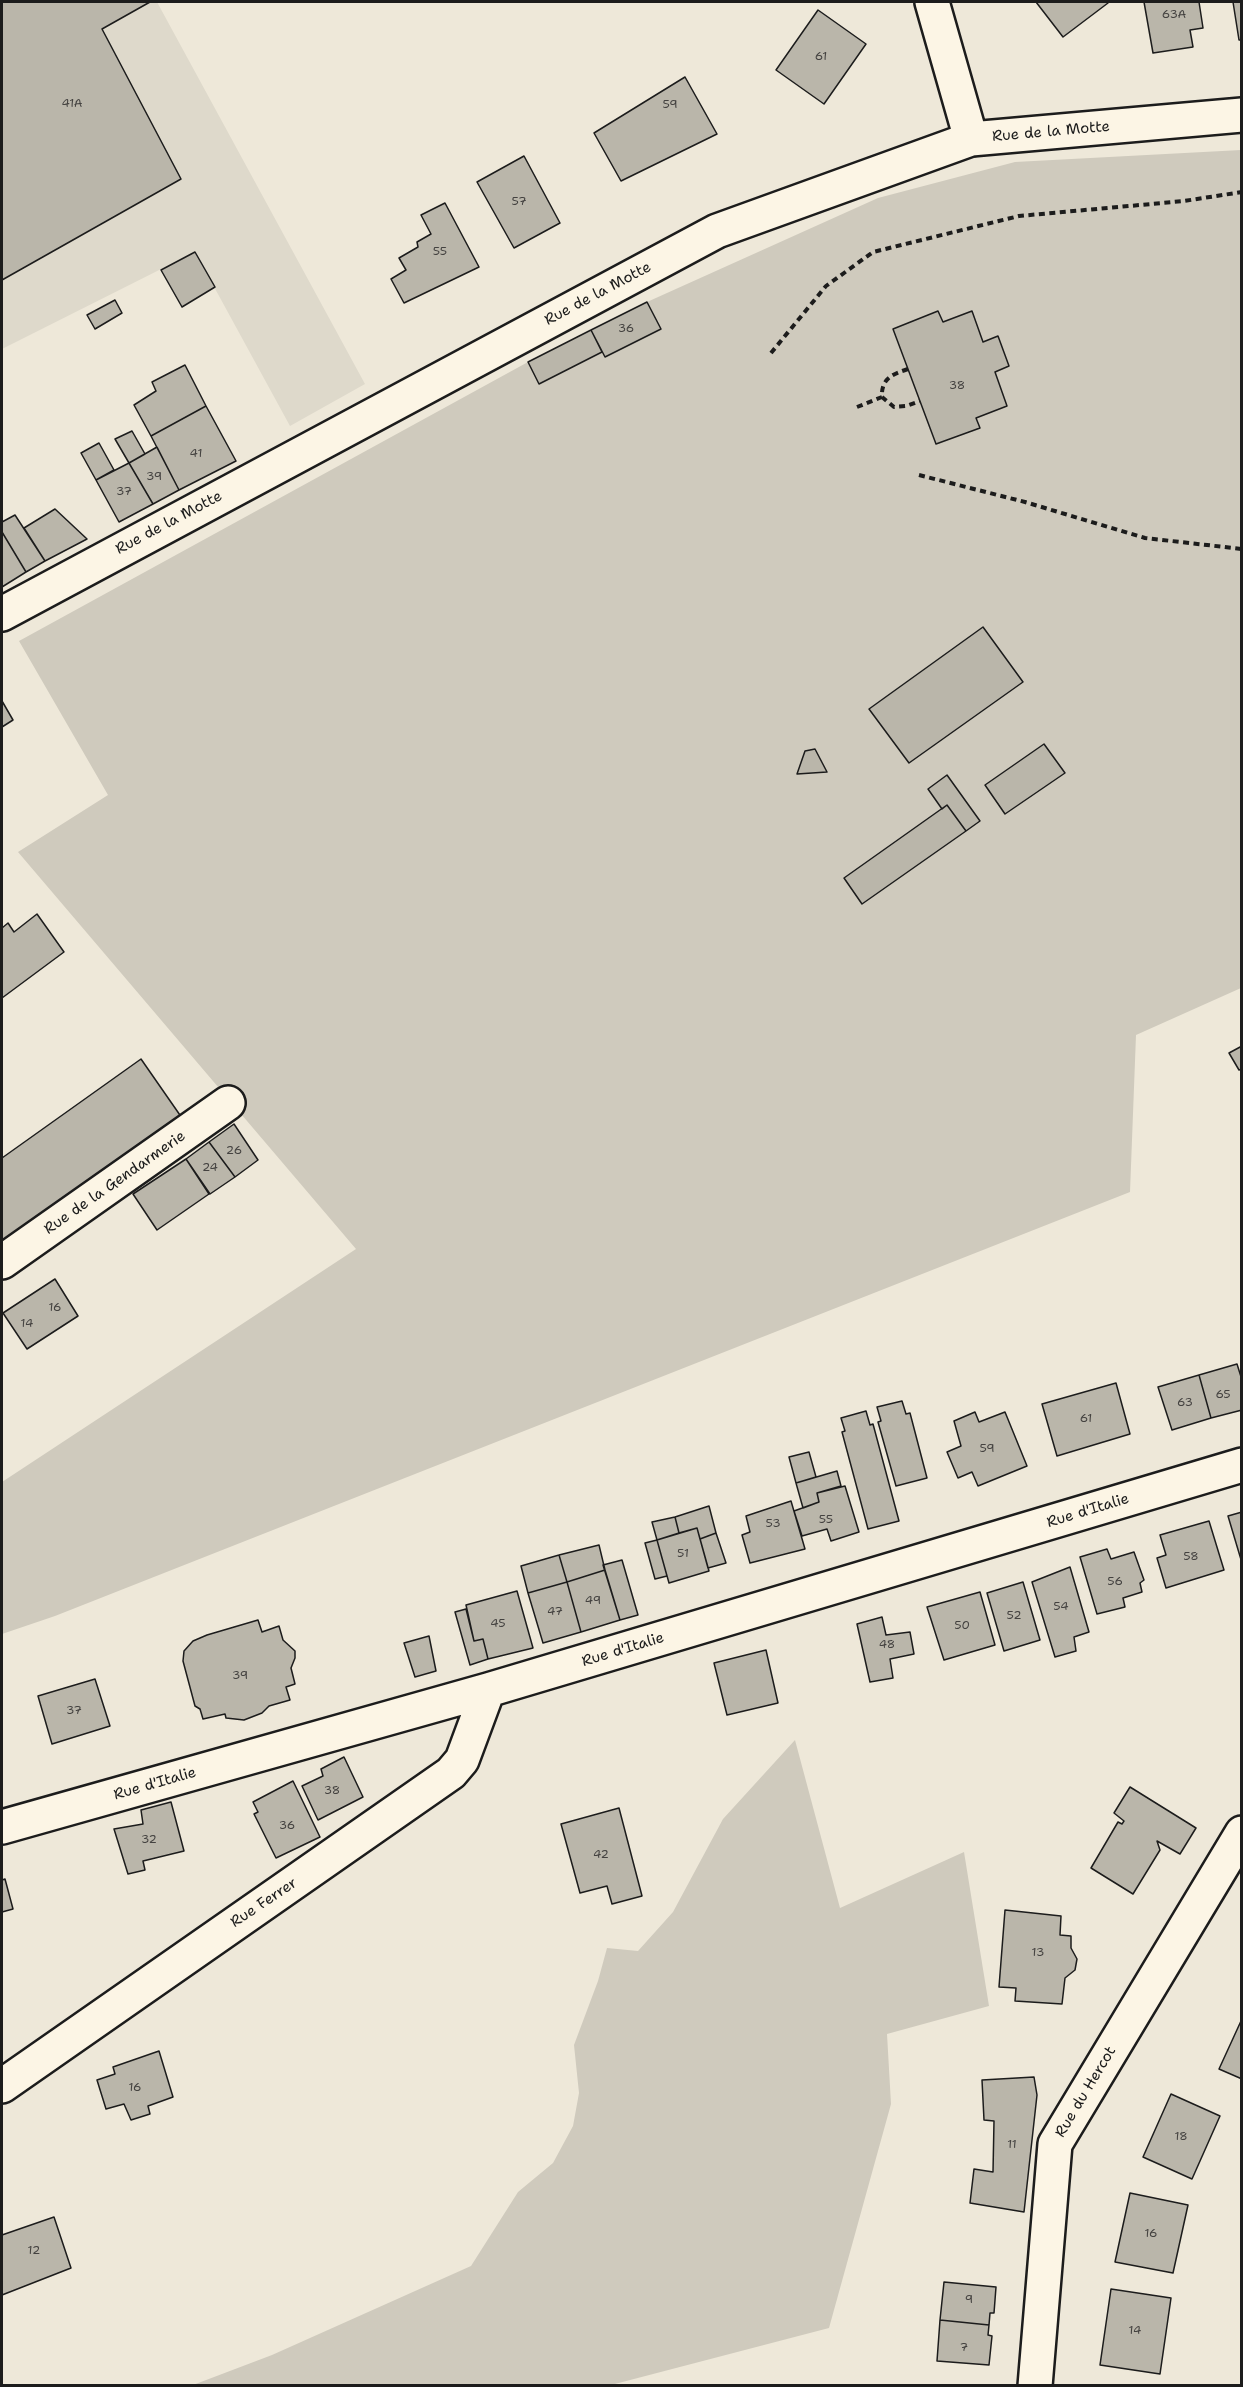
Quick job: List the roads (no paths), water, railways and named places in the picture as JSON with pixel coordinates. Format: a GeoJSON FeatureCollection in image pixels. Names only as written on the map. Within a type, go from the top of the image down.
{"type":"FeatureCollection","features":[{"type":"Feature","properties":{"kind":"street"},"geometry":{"type":"LineString","coordinates":[[932,2],[971,138]]}},
{"type":"Feature","properties":{"kind":"street","name":"Rue de la Motte"},"geometry":{"type":"LineString","coordinates":[[2,614],[717,231],[971,138],[1242,115]]}},
{"type":"Feature","properties":{"kind":"street","name":"Rue de la Gendarmerie"},"geometry":{"type":"LineString","coordinates":[[2,1262],[228,1103]]}},
{"type":"Feature","properties":{"kind":"street","name":"Rue d'Italie"},"geometry":{"type":"LineString","coordinates":[[2,1827],[488,1690],[1242,1466]]}},
{"type":"Feature","properties":{"kind":"street","name":"Rue Ferrer"},"geometry":{"type":"LineString","coordinates":[[2,2086],[451,1773],[462,1760],[488,1690]]}},
{"type":"Feature","properties":{"kind":"street","name":"Rue du Hercot"},"geometry":{"type":"LineString","coordinates":[[1035,2385],[1055,2144],[1242,1833]]}}]}
